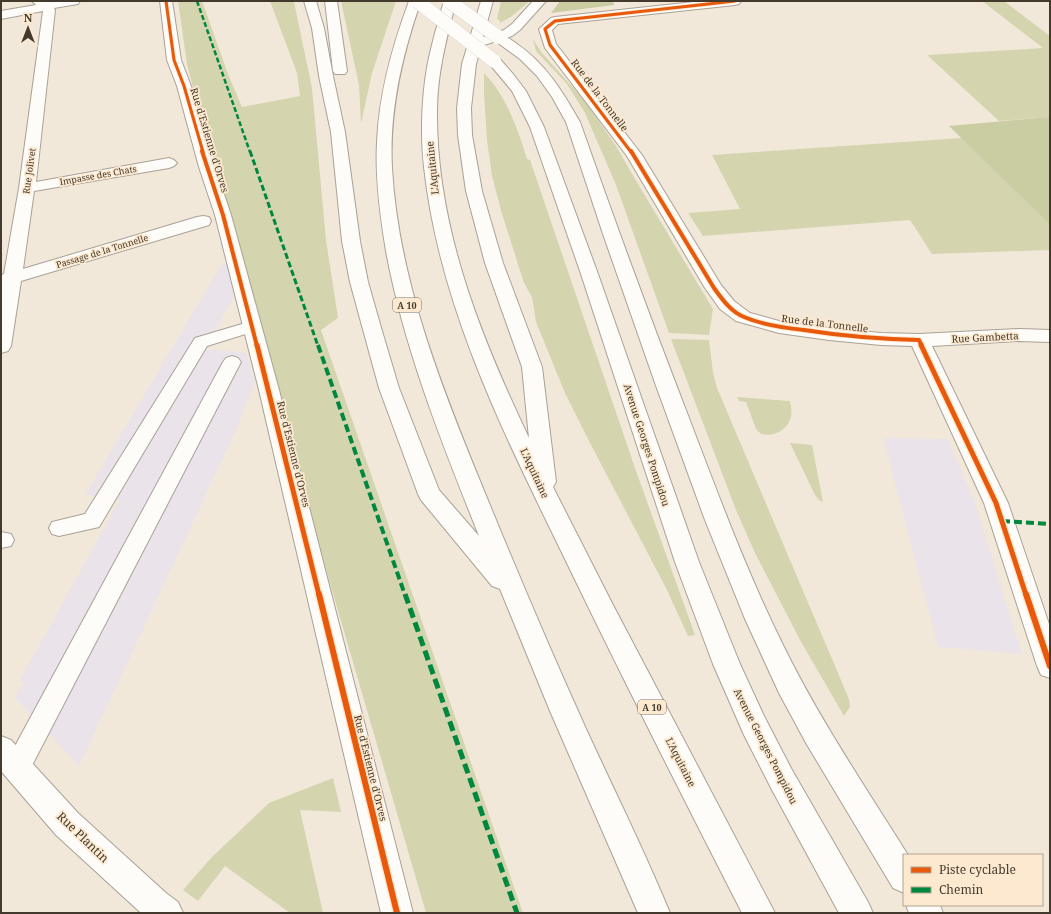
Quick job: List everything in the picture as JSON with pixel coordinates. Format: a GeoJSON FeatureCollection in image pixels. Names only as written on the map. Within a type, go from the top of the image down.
{"type":"FeatureCollection","features":[{"type":"Feature","properties":{"kind":"main road"},"geometry":{"type":"LineString","coordinates":[[1,15],[43,4],[74,1]]}},
{"type":"Feature","properties":{"kind":"main road","name":"Rue d'Estienne d'Orves"},"geometry":{"type":"LineString","coordinates":[[166,1],[174,60],[184,86],[207,167],[223,215],[252,326],[397,913]]}},
{"type":"Feature","properties":{"kind":"main road"},"geometry":{"type":"LineString","coordinates":[[310,1],[318,28],[326,76],[338,132],[351,240],[372,331],[389,388],[429,494],[515,595]]}},
{"type":"Feature","properties":{"kind":"main road"},"geometry":{"type":"LineString","coordinates":[[331,1],[340,75],[338,132]]}},
{"type":"Feature","properties":{"kind":"main road","name":"Avenue Georges Pompidou"},"geometry":{"type":"LineString","coordinates":[[416,1],[474,44],[494,61],[514,82],[526,102],[537,127],[673,522],[701,599],[739,693],[788,791],[857,913]]}},
{"type":"Feature","properties":{"kind":"main road","name":"A 10"},"geometry":{"type":"LineString","coordinates":[[416,1],[397,56],[389,94],[385,139],[386,189],[393,248],[409,315],[434,394],[515,595],[654,913]]}},
{"type":"Feature","properties":{"kind":"main road"},"geometry":{"type":"LineString","coordinates":[[449,1],[528,60],[559,96],[573,122],[664,380],[712,509],[746,592],[789,684],[843,779],[903,875]]}},
{"type":"Feature","properties":{"kind":"main road","name":"L'Aquitaine"},"geometry":{"type":"LineString","coordinates":[[449,1],[435,56],[429,94],[429,137],[435,199],[444,242],[464,306],[493,382],[547,501],[758,913]]}},
{"type":"Feature","properties":{"kind":"main road"},"geometry":{"type":"LineString","coordinates":[[487,1],[469,64],[464,108],[465,135],[474,191],[483,225],[494,263],[532,367],[547,501]]}},
{"type":"Feature","properties":{"kind":"main road"},"geometry":{"type":"LineString","coordinates":[[474,44],[508,33],[516,27],[540,1]]}},
{"type":"Feature","properties":{"kind":"main road","name":"Rue de la Tonnelle"},"geometry":{"type":"LineString","coordinates":[[735,1],[555,21],[545,29],[550,45],[634,155],[714,288],[727,305],[743,317],[779,327],[881,339],[919,340]]}},
{"type":"Feature","properties":{"kind":"main road","name":"Rue Jolivet"},"geometry":{"type":"LineString","coordinates":[[1,346],[6,279],[27,188],[49,10],[43,4]]}},
{"type":"Feature","properties":{"kind":"main road","name":"Impasse des Chats"},"geometry":{"type":"LineString","coordinates":[[27,188],[169,162]]}},
{"type":"Feature","properties":{"kind":"main road","name":"Passage de la Tonnelle"},"geometry":{"type":"LineString","coordinates":[[6,279],[203,221]]}},
{"type":"Feature","properties":{"kind":"main road","name":"Rue Gambetta"},"geometry":{"type":"LineString","coordinates":[[919,340],[1012,335],[1050,336]]}},
{"type":"Feature","properties":{"kind":"main road"},"geometry":{"type":"LineString","coordinates":[[919,340],[996,503],[1050,666]]}},
{"type":"Feature","properties":{"kind":"main road","name":"Rue Plantin"},"geometry":{"type":"LineString","coordinates":[[6,758],[67,824],[154,904],[166,913]]}},
{"type":"Feature","properties":{"kind":"lane"},"geometry":{"type":"LineString","coordinates":[[59,528],[92,521],[201,342],[252,326]]}},
{"type":"Feature","properties":{"kind":"lane"},"geometry":{"type":"LineString","coordinates":[[6,758],[232,362]]}},
{"type":"Feature","properties":{"kind":"shaded area"},"geometry":{"type":"Polygon","coordinates":[[[227,263],[235,295],[205,349],[246,353],[255,382],[237,428],[79,766],[15,698],[24,683],[19,682],[120,499],[85,495],[221,265],[227,263]]]}},
{"type":"Feature","properties":{"kind":"shaded area"},"geometry":{"type":"Polygon","coordinates":[[[883,438],[948,439],[975,503],[1022,654],[938,647],[883,438]]]}},
{"type":"Feature","properties":{"kind":"green space"},"geometry":{"type":"Polygon","coordinates":[[[178,1],[202,1],[228,74],[242,107],[300,96],[297,73],[270,1],[294,2],[312,88],[326,240],[338,318],[321,330],[523,913],[426,913],[325,566],[208,145],[187,64],[178,1]]]}},
{"type":"Feature","properties":{"kind":"green space"},"geometry":{"type":"Polygon","coordinates":[[[341,1],[396,1],[372,73],[361,124],[359,85],[341,1]]]}},
{"type":"Feature","properties":{"kind":"green space"},"geometry":{"type":"Polygon","coordinates":[[[501,1],[530,1],[512,16],[500,23],[497,19],[501,1]]]}},
{"type":"Feature","properties":{"kind":"green space"},"geometry":{"type":"Polygon","coordinates":[[[560,1],[613,1],[614,5],[551,13],[560,1]]]}},
{"type":"Feature","properties":{"kind":"green space"},"geometry":{"type":"Polygon","coordinates":[[[982,1],[1004,1],[1050,36],[1050,117],[999,121],[927,55],[1043,48],[982,1]]]}},
{"type":"Feature","properties":{"kind":"green space"},"geometry":{"type":"Polygon","coordinates":[[[533,39],[541,52],[585,101],[616,146],[713,309],[709,335],[669,333],[616,185],[585,113],[567,84],[536,51],[533,39]]]}},
{"type":"Feature","properties":{"kind":"green space"},"geometry":{"type":"Polygon","coordinates":[[[484,73],[492,82],[505,102],[515,124],[527,159],[530,160],[635,468],[695,635],[688,636],[666,588],[565,393],[536,322],[532,297],[524,283],[502,214],[492,176],[487,140],[484,73]]]}},
{"type":"Feature","properties":{"kind":"green space"},"geometry":{"type":"Polygon","coordinates":[[[1050,117],[1050,225],[949,126],[1050,117]]]}},
{"type":"Feature","properties":{"kind":"green space"},"geometry":{"type":"Polygon","coordinates":[[[962,138],[1050,225],[1050,250],[932,254],[910,220],[703,236],[688,213],[740,209],[712,155],[962,138]]]}},
{"type":"Feature","properties":{"kind":"green space"},"geometry":{"type":"Polygon","coordinates":[[[671,339],[709,340],[713,372],[717,388],[849,699],[850,707],[844,716],[800,640],[755,553],[736,510],[671,339]]]}},
{"type":"Feature","properties":{"kind":"green space"},"geometry":{"type":"Polygon","coordinates":[[[737,397],[790,401],[791,417],[787,426],[780,432],[766,435],[761,434],[756,429],[746,402],[739,401],[737,397]]]}},
{"type":"Feature","properties":{"kind":"green space"},"geometry":{"type":"Polygon","coordinates":[[[790,443],[812,445],[823,502],[815,495],[790,443]]]}},
{"type":"Feature","properties":{"kind":"green space"},"geometry":{"type":"Polygon","coordinates":[[[333,778],[341,812],[300,810],[323,913],[290,913],[225,866],[198,901],[183,890],[211,858],[269,803],[333,778]]]}},
{"type":"Feature","properties":{"kind":"marked path"},"geometry":{"type":"LineString","coordinates":[[197,1],[517,913]]}},
{"type":"Feature","properties":{"kind":"marked path"},"geometry":{"type":"LineString","coordinates":[[1002,521],[1050,524]]}},
{"type":"Feature","properties":{"kind":"cycle path"},"geometry":{"type":"LineString","coordinates":[[166,1],[174,60],[184,86],[207,167],[223,215],[269,390],[397,913]]}},
{"type":"Feature","properties":{"kind":"cycle path"},"geometry":{"type":"LineString","coordinates":[[735,1],[555,21],[545,29],[550,45],[634,155],[714,288],[727,305],[743,317],[779,327],[881,339],[919,340],[996,503],[1050,666]]}}]}
